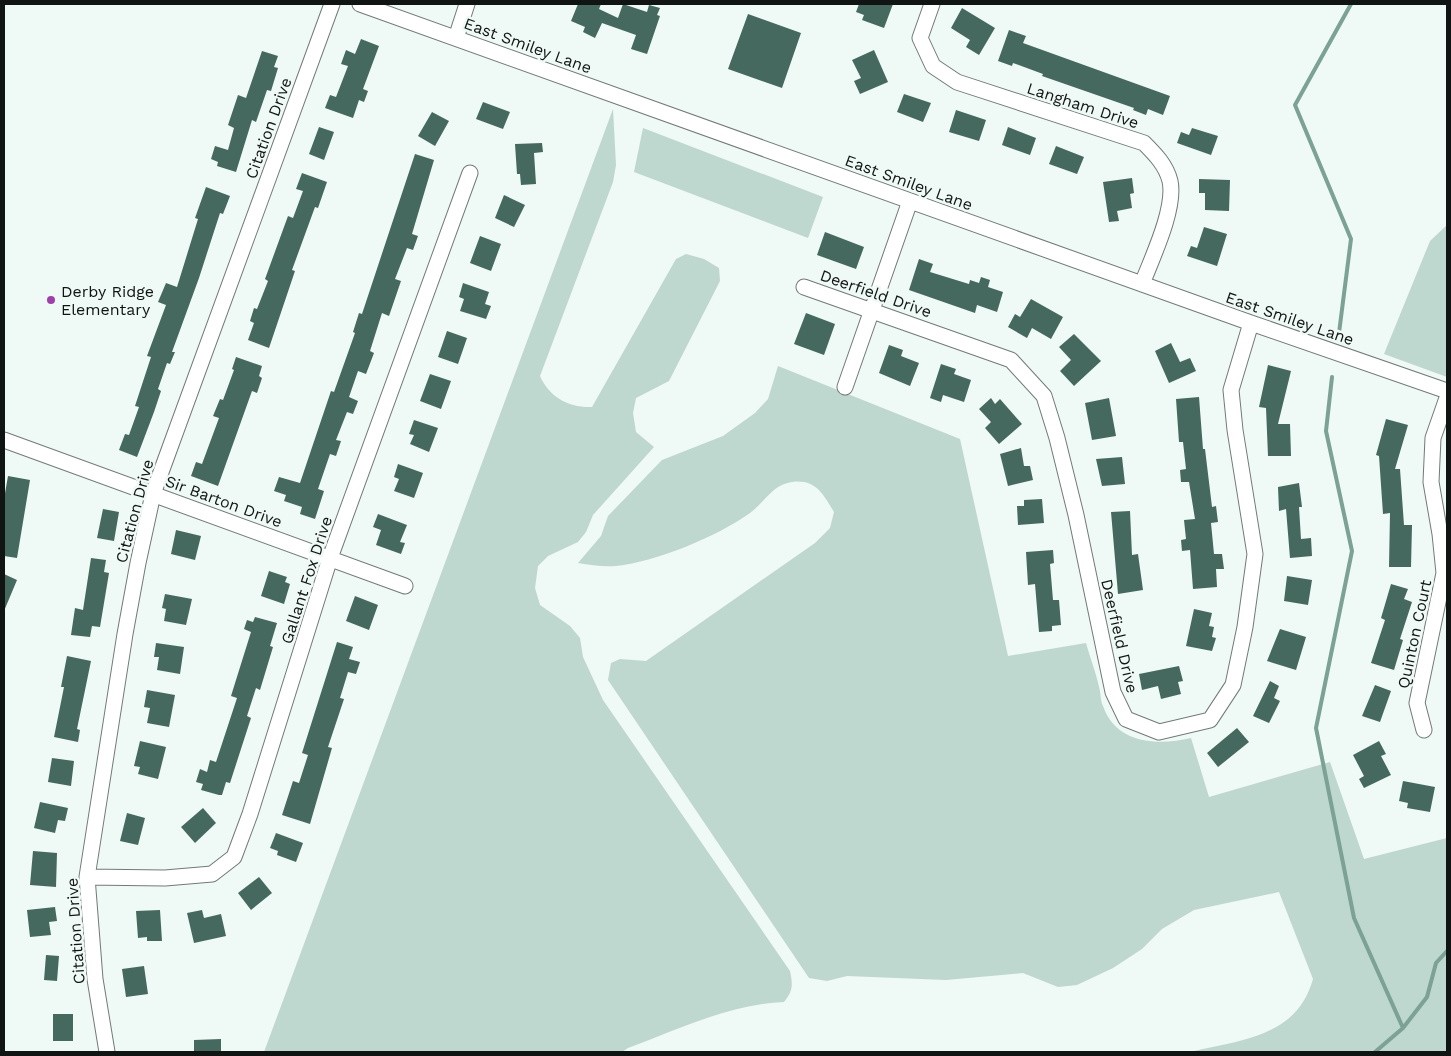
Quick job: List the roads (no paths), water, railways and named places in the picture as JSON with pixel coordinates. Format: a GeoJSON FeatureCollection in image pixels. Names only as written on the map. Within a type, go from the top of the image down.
{"type":"FeatureCollection","features":[{"type":"Feature","properties":{"kind":"street","name":"Citation Drive"},"geometry":{"type":"LineString","coordinates":[[107,1052],[95,979],[87,877],[138,563],[154,494],[332,4]]}},
{"type":"Feature","properties":{"kind":"street","name":"East Smiley Lane"},"geometry":{"type":"LineString","coordinates":[[360,4],[1251,323],[1447,391]]}},
{"type":"Feature","properties":{"kind":"street"},"geometry":{"type":"LineString","coordinates":[[456,38],[467,4]]}},
{"type":"Feature","properties":{"kind":"street","name":"Langham Drive"},"geometry":{"type":"LineString","coordinates":[[932,4],[920,38],[932,66],[957,82],[1144,143],[1162,162],[1170,182],[1168,216],[1142,284]]}},
{"type":"Feature","properties":{"kind":"street","name":"Gallant Fox Drive"},"geometry":{"type":"LineString","coordinates":[[87,877],[165,878],[212,874],[234,857],[250,814],[330,558],[470,173]]}},
{"type":"Feature","properties":{"kind":"street"},"geometry":{"type":"LineString","coordinates":[[845,387],[910,201]]}},
{"type":"Feature","properties":{"kind":"street","name":"Deerfield Drive"},"geometry":{"type":"LineString","coordinates":[[804,287],[1011,360],[1044,396],[1058,438],[1076,515],[1112,692],[1126,719],[1159,732],[1210,720],[1233,685],[1245,628],[1255,554],[1235,430],[1232,390],[1251,323]]}},
{"type":"Feature","properties":{"kind":"street","name":"Quinton Court"},"geometry":{"type":"LineString","coordinates":[[1424,730],[1417,703],[1444,596],[1440,534],[1431,482],[1433,438],[1447,398]]}},
{"type":"Feature","properties":{"kind":"street","name":"Sir Barton Drive"},"geometry":{"type":"LineString","coordinates":[[4,440],[405,586]]}},
{"type":"Feature","properties":{"kind":"waterway"},"geometry":{"type":"LineString","coordinates":[[1339,333],[1351,239],[1295,105],[1351,4]]}},
{"type":"Feature","properties":{"kind":"waterway"},"geometry":{"type":"LineString","coordinates":[[1332,377],[1326,431],[1352,551],[1316,728],[1354,918],[1403,1028]]}},
{"type":"Feature","properties":{"kind":"waterway"},"geometry":{"type":"LineString","coordinates":[[1375,1052],[1403,1028],[1427,997],[1436,963],[1447,951]]}},
{"type":"Feature","properties":{"kind":"place","name":"Derby Ridge Elementary"},"geometry":{"type":"Point","coordinates":[51,300]}}]}
